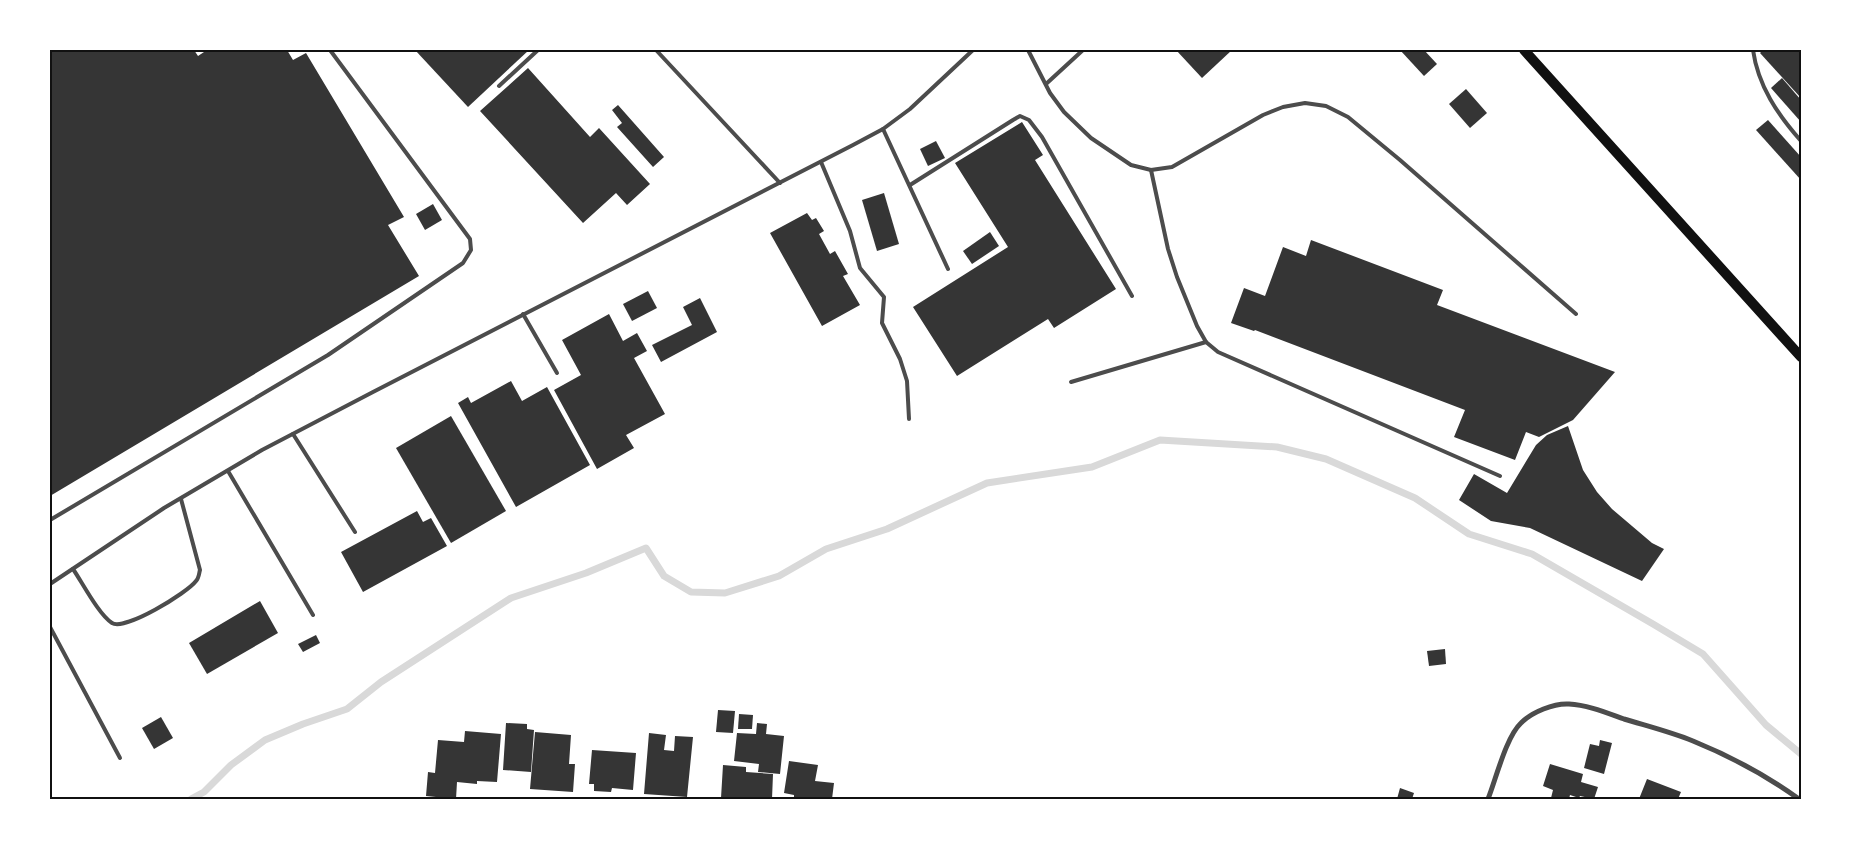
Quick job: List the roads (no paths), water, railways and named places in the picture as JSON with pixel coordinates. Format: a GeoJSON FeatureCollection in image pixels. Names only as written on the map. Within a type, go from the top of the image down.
{"type":"FeatureCollection","features":[{"type":"Feature","properties":{"kind":"main road"},"geometry":{"type":"LineString","coordinates":[[1524,50],[1801,357]]}},
{"type":"Feature","properties":{"kind":"street"},"geometry":{"type":"LineString","coordinates":[[1488,799],[1511,738],[1521,723],[1536,712],[1554,706],[1569,704],[1589,708],[1692,740],[1781,786],[1799,799]]}},
{"type":"Feature","properties":{"kind":"lane"},"geometry":{"type":"LineString","coordinates":[[50,520],[328,355],[463,264],[472,250],[470,239],[330,50]]}},
{"type":"Feature","properties":{"kind":"lane"},"geometry":{"type":"LineString","coordinates":[[499,86],[538,50]]}},
{"type":"Feature","properties":{"kind":"lane"},"geometry":{"type":"LineString","coordinates":[[656,50],[780,183]]}},
{"type":"Feature","properties":{"kind":"lane"},"geometry":{"type":"LineString","coordinates":[[50,584],[181,499],[293,434],[821,162],[883,128],[910,109],[973,50]]}},
{"type":"Feature","properties":{"kind":"lane"},"geometry":{"type":"LineString","coordinates":[[1028,50],[1046,84],[1064,112],[1091,138],[1131,166],[1152,170],[1172,167],[1263,115],[1283,107],[1305,103],[1326,106],[1348,117],[1400,160],[1576,314]]}},
{"type":"Feature","properties":{"kind":"lane"},"geometry":{"type":"LineString","coordinates":[[1046,84],[1083,50]]}},
{"type":"Feature","properties":{"kind":"lane"},"geometry":{"type":"LineString","coordinates":[[1752,50],[1765,92],[1776,111],[1801,141]]}},
{"type":"Feature","properties":{"kind":"lane"},"geometry":{"type":"LineString","coordinates":[[910,185],[1020,116],[1029,120],[1042,137],[1132,296]]}},
{"type":"Feature","properties":{"kind":"lane"},"geometry":{"type":"LineString","coordinates":[[883,128],[948,269]]}},
{"type":"Feature","properties":{"kind":"lane"},"geometry":{"type":"LineString","coordinates":[[821,162],[850,231],[860,268],[884,297],[882,323],[900,359],[907,381],[909,419]]}},
{"type":"Feature","properties":{"kind":"lane"},"geometry":{"type":"LineString","coordinates":[[1152,170],[1168,249],[1197,326],[1206,342],[1218,352],[1500,476]]}},
{"type":"Feature","properties":{"kind":"lane"},"geometry":{"type":"LineString","coordinates":[[523,314],[558,373]]}},
{"type":"Feature","properties":{"kind":"lane"},"geometry":{"type":"LineString","coordinates":[[1071,382],[1206,342]]}},
{"type":"Feature","properties":{"kind":"lane"},"geometry":{"type":"LineString","coordinates":[[293,434],[355,532]]}},
{"type":"Feature","properties":{"kind":"lane"},"geometry":{"type":"LineString","coordinates":[[228,471],[312,615]]}},
{"type":"Feature","properties":{"kind":"lane"},"geometry":{"type":"LineString","coordinates":[[73,569],[103,614],[112,623],[121,626],[140,618],[187,589],[198,579],[200,570],[181,499]]}},
{"type":"Feature","properties":{"kind":"lane"},"geometry":{"type":"LineString","coordinates":[[50,626],[120,758]]}},
{"type":"Feature","properties":{"kind":"waterway"},"geometry":{"type":"LineString","coordinates":[[191,799],[204,792],[231,765],[265,740],[303,724],[347,709],[381,682],[511,598],[586,573],[646,548],[664,576],[691,592],[725,593],[779,576],[826,549],[887,529],[987,483],[1092,467],[1160,440],[1277,447],[1326,459],[1415,498],[1469,534],[1532,554],[1703,654],[1766,725],[1801,754]]}}]}
